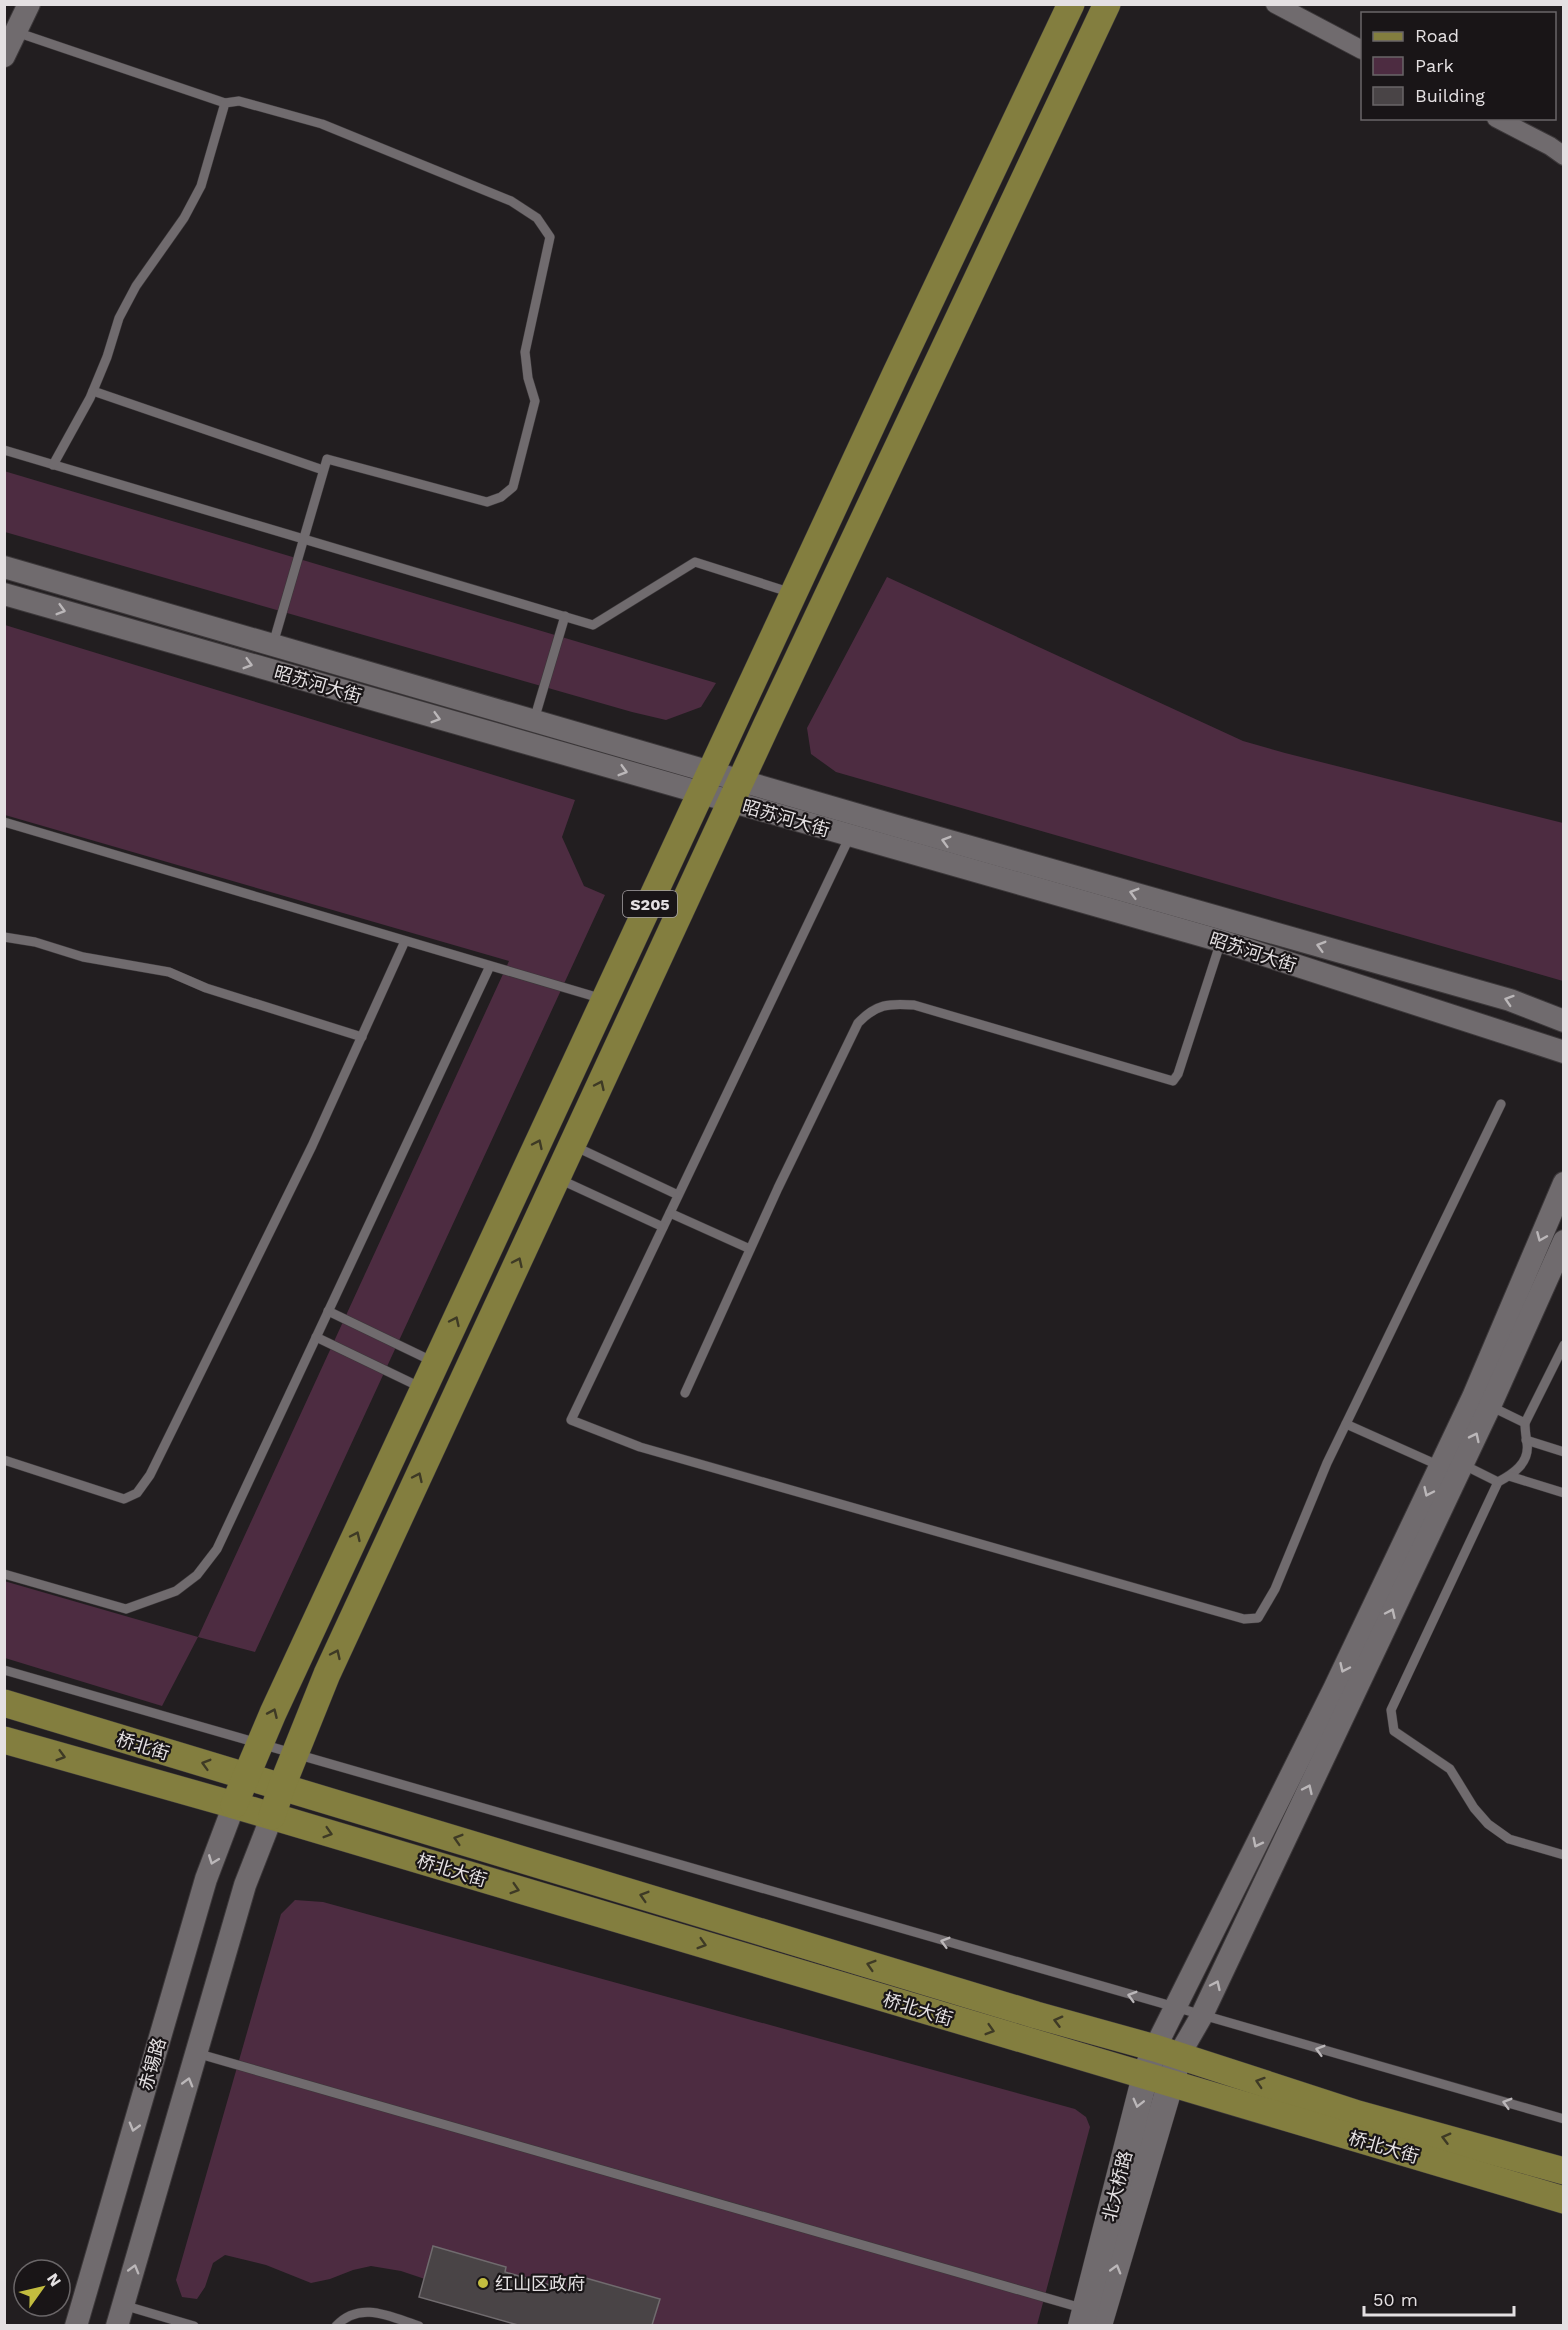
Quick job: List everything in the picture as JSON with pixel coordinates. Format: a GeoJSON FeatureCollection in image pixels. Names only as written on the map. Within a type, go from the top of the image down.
{"type":"FeatureCollection","features":[{"type":"Feature","properties":{"kind":"main road","name":"S205"},"geometry":{"type":"LineString","coordinates":[[234,1805],[260,1743],[424,1388],[1071,4]]}},
{"type":"Feature","properties":{"kind":"main road","name":"S205"},"geometry":{"type":"LineString","coordinates":[[272,1816],[327,1674],[736,791],[1107,4]]}},
{"type":"Feature","properties":{"kind":"main road","name":"桥北街"},"geometry":{"type":"LineString","coordinates":[[4,1703],[282,1786]]}},
{"type":"Feature","properties":{"kind":"main road","name":"桥北街"},"geometry":{"type":"LineString","coordinates":[[4,1740],[272,1816]]}},
{"type":"Feature","properties":{"kind":"main road","name":"桥北大街"},"geometry":{"type":"LineString","coordinates":[[282,1786],[1036,2015],[1167,2051],[1358,2114],[1563,2171]]}},
{"type":"Feature","properties":{"kind":"main road","name":"桥北大街"},"geometry":{"type":"LineString","coordinates":[[272,1816],[1563,2200]]}},
{"type":"Feature","properties":{"kind":"main road","name":"北大桥路"},"geometry":{"type":"LineString","coordinates":[[1092,2319],[1157,2080],[1167,2051]]}},
{"type":"Feature","properties":{"kind":"street"},"geometry":{"type":"LineString","coordinates":[[4,56],[29,4]]}},
{"type":"Feature","properties":{"kind":"street"},"geometry":{"type":"LineString","coordinates":[[1275,4],[1361,49]]}},
{"type":"Feature","properties":{"kind":"street"},"geometry":{"type":"LineString","coordinates":[[1500,120],[1550,146],[1563,156]]}},
{"type":"Feature","properties":{"kind":"street","name":"昭苏河大街"},"geometry":{"type":"LineString","coordinates":[[4,567],[534,720],[706,783]]}},
{"type":"Feature","properties":{"kind":"street","name":"昭苏河大街"},"geometry":{"type":"LineString","coordinates":[[4,594],[736,791],[893,825],[1510,1000],[1563,1021]]}},
{"type":"Feature","properties":{"kind":"street","name":"昭苏河大街"},"geometry":{"type":"LineString","coordinates":[[736,791],[850,836],[1221,941],[1563,1052]]}},
{"type":"Feature","properties":{"kind":"street"},"geometry":{"type":"LineString","coordinates":[[1481,1402],[1563,1183]]}},
{"type":"Feature","properties":{"kind":"street"},"geometry":{"type":"LineString","coordinates":[[1167,2051],[1175,2009],[1334,1689],[1563,1241]]}},
{"type":"Feature","properties":{"kind":"street"},"geometry":{"type":"LineString","coordinates":[[1167,2051],[1201,2016],[1449,1462]]}},
{"type":"Feature","properties":{"kind":"street","name":"赤锡路"},"geometry":{"type":"LineString","coordinates":[[76,2325],[206,1879],[234,1805]]}},
{"type":"Feature","properties":{"kind":"street"},"geometry":{"type":"LineString","coordinates":[[120,2315],[245,1885],[272,1816]]}},
{"type":"Feature","properties":{"kind":"lane"},"geometry":{"type":"LineString","coordinates":[[16,32],[225,103],[239,101],[322,124],[501,197],[537,218],[550,237],[525,352],[528,378],[535,401],[513,487],[501,497],[487,502],[327,459],[273,644]]}},
{"type":"Feature","properties":{"kind":"lane"},"geometry":{"type":"LineString","coordinates":[[53,465],[93,391],[119,318],[136,286],[184,218],[201,186],[225,103]]}},
{"type":"Feature","properties":{"kind":"lane"},"geometry":{"type":"LineString","coordinates":[[93,391],[323,470]]}},
{"type":"Feature","properties":{"kind":"lane"},"geometry":{"type":"LineString","coordinates":[[4,450],[593,625],[695,562],[794,594]]}},
{"type":"Feature","properties":{"kind":"lane"},"geometry":{"type":"LineString","coordinates":[[534,720],[565,616]]}},
{"type":"Feature","properties":{"kind":"lane"},"geometry":{"type":"LineString","coordinates":[[4,822],[605,1000]]}},
{"type":"Feature","properties":{"kind":"lane"},"geometry":{"type":"LineString","coordinates":[[850,836],[571,1420],[651,1450],[1244,1619],[1258,1618],[1275,1589],[1327,1463],[1501,1104]]}},
{"type":"Feature","properties":{"kind":"lane"},"geometry":{"type":"LineString","coordinates":[[4,937],[35,942],[83,957],[169,972],[206,988],[362,1037]]}},
{"type":"Feature","properties":{"kind":"lane"},"geometry":{"type":"LineString","coordinates":[[4,1460],[124,1499],[137,1492],[150,1475],[302,1167],[405,941]]}},
{"type":"Feature","properties":{"kind":"lane"},"geometry":{"type":"LineString","coordinates":[[685,1393],[750,1249],[858,1023],[868,1013],[890,1003],[914,1005],[1173,1081],[1178,1074],[1221,941]]}},
{"type":"Feature","properties":{"kind":"lane"},"geometry":{"type":"LineString","coordinates":[[4,1574],[126,1609],[176,1591],[197,1575],[216,1549],[490,966]]}},
{"type":"Feature","properties":{"kind":"lane"},"geometry":{"type":"LineString","coordinates":[[572,1145],[678,1195]]}},
{"type":"Feature","properties":{"kind":"lane"},"geometry":{"type":"LineString","coordinates":[[557,1178],[663,1227]]}},
{"type":"Feature","properties":{"kind":"lane"},"geometry":{"type":"LineString","coordinates":[[670,1213],[750,1249]]}},
{"type":"Feature","properties":{"kind":"lane"},"geometry":{"type":"LineString","coordinates":[[328,1311],[436,1363]]}},
{"type":"Feature","properties":{"kind":"lane"},"geometry":{"type":"LineString","coordinates":[[316,1337],[424,1388]]}},
{"type":"Feature","properties":{"kind":"lane"},"geometry":{"type":"LineString","coordinates":[[1563,1345],[1525,1423],[1526,1454],[1523,1463],[1509,1476],[1498,1482],[1391,1710],[1394,1731],[1450,1769],[1474,1808],[1488,1824],[1509,1839],[1563,1855]]}},
{"type":"Feature","properties":{"kind":"lane"},"geometry":{"type":"LineString","coordinates":[[1481,1402],[1525,1423]]}},
{"type":"Feature","properties":{"kind":"lane"},"geometry":{"type":"LineString","coordinates":[[1346,1424],[1498,1482]]}},
{"type":"Feature","properties":{"kind":"lane"},"geometry":{"type":"LineString","coordinates":[[1526,1440],[1563,1452]]}},
{"type":"Feature","properties":{"kind":"lane"},"geometry":{"type":"LineString","coordinates":[[1509,1476],[1563,1493]]}},
{"type":"Feature","properties":{"kind":"lane"},"geometry":{"type":"LineString","coordinates":[[4,1670],[1563,2119]]}},
{"type":"Feature","properties":{"kind":"lane"},"geometry":{"type":"LineString","coordinates":[[196,2053],[1092,2319]]}},
{"type":"Feature","properties":{"kind":"lane"},"geometry":{"type":"LineString","coordinates":[[336,2325],[358,2311],[371,2312],[419,2325]]}},
{"type":"Feature","properties":{"kind":"lane"},"geometry":{"type":"LineString","coordinates":[[120,2315],[194,2325]]}},
{"type":"Feature","properties":{"kind":"green space"},"geometry":{"type":"Polygon","coordinates":[[[4,471],[716,683],[701,707],[666,720],[5,532],[4,471]]]}},
{"type":"Feature","properties":{"kind":"green space"},"geometry":{"type":"Polygon","coordinates":[[[887,577],[1243,741],[1563,823],[1563,981],[836,772],[811,754],[807,728],[887,577]]]}},
{"type":"Feature","properties":{"kind":"green space"},"geometry":{"type":"Polygon","coordinates":[[[5,625],[575,800],[562,837],[584,886],[605,895],[255,1652],[198,1637],[509,961],[5,815],[5,625]]]}},
{"type":"Feature","properties":{"kind":"green space"},"geometry":{"type":"Polygon","coordinates":[[[4,1581],[198,1637],[162,1706],[5,1658],[4,1581]]]}},
{"type":"Feature","properties":{"kind":"green space"},"geometry":{"type":"Polygon","coordinates":[[[295,1900],[323,1902],[1075,2109],[1086,2117],[1090,2127],[1037,2325],[562,2325],[401,2271],[371,2266],[311,2283],[266,2265],[225,2255],[213,2263],[205,2287],[197,2299],[182,2297],[176,2280],[281,1914],[295,1900]]]}},
{"type":"Feature","properties":{"kind":"building","name":"红山区政府"},"geometry":{"type":"Polygon","coordinates":[[[433,2246],[506,2267],[505,2272],[571,2291],[575,2275],[660,2299],[652,2325],[518,2325],[419,2297],[433,2246]]]}},
{"type":"Feature","properties":{"kind":"place","name":"红山区政府"},"geometry":{"type":"Point","coordinates":[483,2283]}}]}
